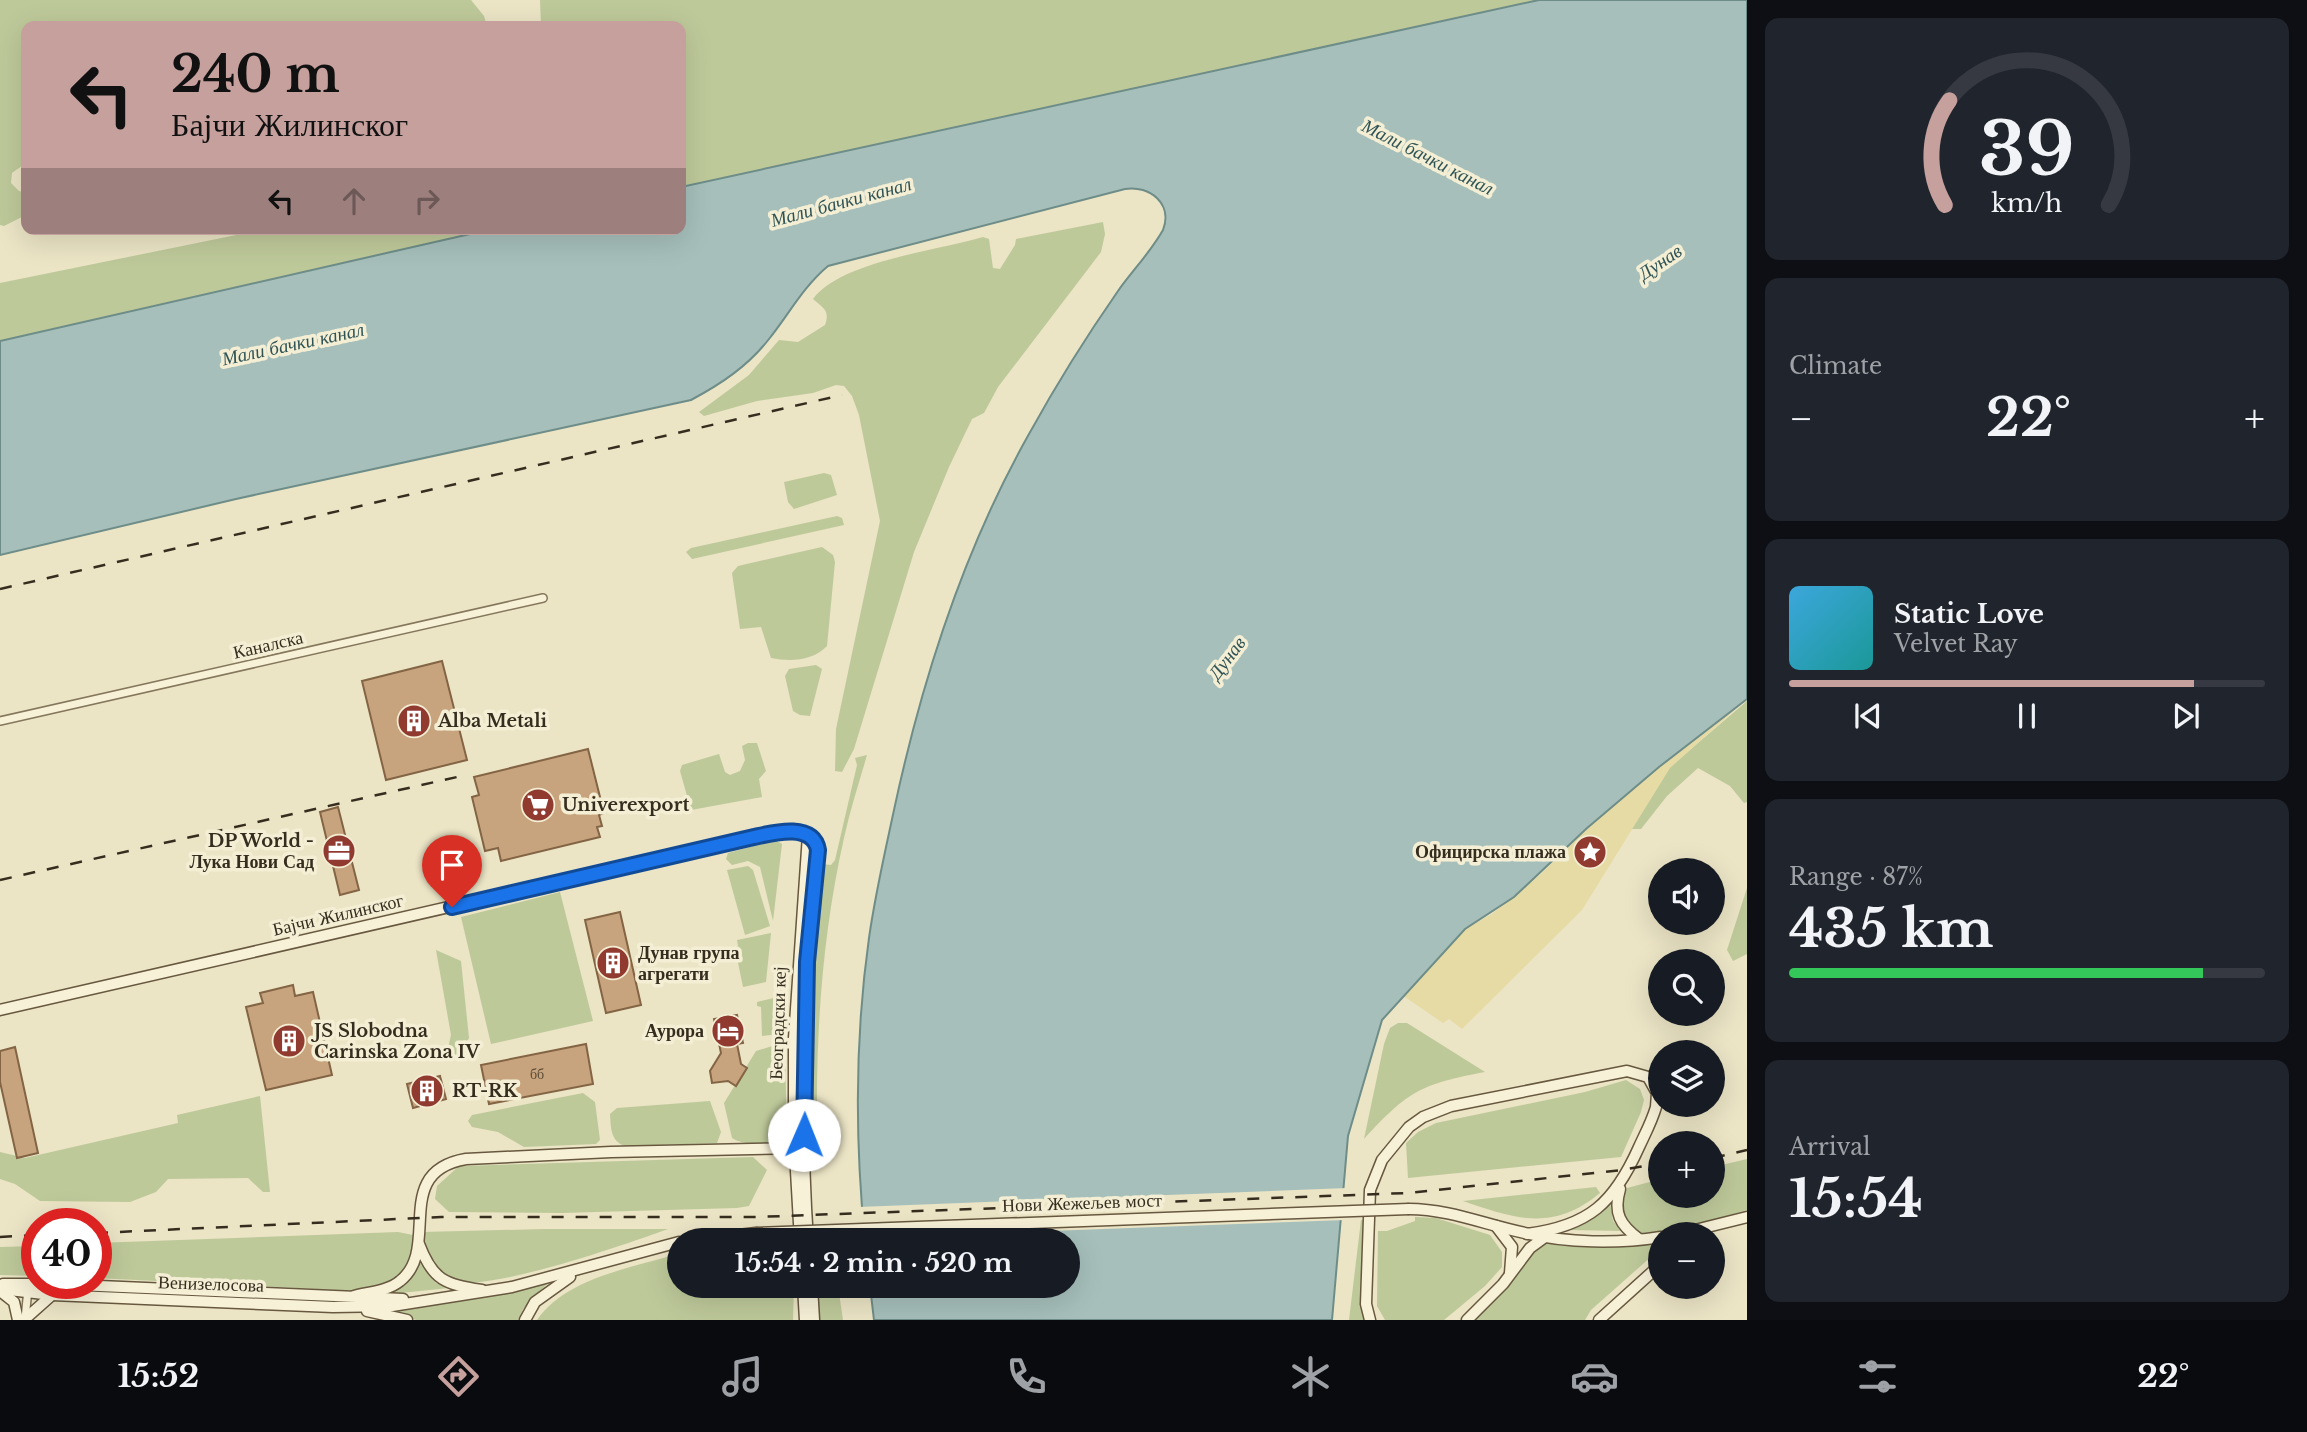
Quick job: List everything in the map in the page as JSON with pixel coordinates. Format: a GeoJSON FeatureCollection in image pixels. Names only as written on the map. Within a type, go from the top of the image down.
{"type":"FeatureCollection","features":[{"type":"Feature","properties":{"kind":"main road","name":"Бајчи Жилинског"},"geometry":{"type":"LineString","coordinates":[[0,1010],[754,837],[778,832],[808,835]]}},
{"type":"Feature","properties":{"kind":"main road","name":"Београдски кеј"},"geometry":{"type":"LineString","coordinates":[[800,1228],[799,1148],[813,849],[813,838],[808,835]]}},
{"type":"Feature","properties":{"kind":"main road"},"geometry":{"type":"LineString","coordinates":[[1370,1320],[1366,1304],[1366,1273],[1372,1183],[1388,1149],[1409,1127],[1423,1117],[1463,1103],[1627,1071],[1642,1074],[1655,1086],[1656,1107],[1621,1184],[1616,1204],[1619,1219],[1625,1228],[1639,1239]]}},
{"type":"Feature","properties":{"kind":"main road","name":"Београдски кеј"},"geometry":{"type":"LineString","coordinates":[[799,1148],[807,1228]]}},
{"type":"Feature","properties":{"kind":"main road"},"geometry":{"type":"LineString","coordinates":[[354,1296],[388,1288],[411,1270],[418,1241],[421,1199],[427,1184],[437,1172],[458,1161],[611,1152],[799,1148]]}},
{"type":"Feature","properties":{"kind":"main road"},"geometry":{"type":"LineString","coordinates":[[1527,1234],[1562,1228],[1583,1219],[1604,1204],[1621,1184]]}},
{"type":"Feature","properties":{"kind":"main road","name":"Нови Жежељев мост"},"geometry":{"type":"LineString","coordinates":[[892,1228],[1409,1209],[1447,1212],[1545,1237],[1591,1241],[1648,1238]]}},
{"type":"Feature","properties":{"kind":"main road"},"geometry":{"type":"LineString","coordinates":[[1725,1222],[1747,1217]]}},
{"type":"Feature","properties":{"kind":"main road"},"geometry":{"type":"LineString","coordinates":[[1725,1224],[1730,1221]]}},
{"type":"Feature","properties":{"kind":"main road"},"geometry":{"type":"LineString","coordinates":[[1496,1226],[1511,1247],[1513,1266],[1510,1276]]}},
{"type":"Feature","properties":{"kind":"main road"},"geometry":{"type":"LineString","coordinates":[[1467,1320],[1510,1276],[1530,1248],[1545,1237]]}},
{"type":"Feature","properties":{"kind":"main road"},"geometry":{"type":"LineString","coordinates":[[418,1241],[425,1261],[436,1276],[452,1284],[493,1291]]}},
{"type":"Feature","properties":{"kind":"main road","name":"Венизелосова"},"geometry":{"type":"LineString","coordinates":[[112,1297],[344,1307],[392,1306],[493,1291],[667,1245]]}},
{"type":"Feature","properties":{"kind":"main road"},"geometry":{"type":"LineString","coordinates":[[525,1320],[535,1302],[550,1289],[589,1266]]}},
{"type":"Feature","properties":{"kind":"main road"},"geometry":{"type":"LineString","coordinates":[[1599,1320],[1648,1276]]}},
{"type":"Feature","properties":{"kind":"main road"},"geometry":{"type":"LineString","coordinates":[[0,1288],[14,1303],[23,1320],[47,1299]]}},
{"type":"Feature","properties":{"kind":"main road","name":"Венизелосова"},"geometry":{"type":"LineString","coordinates":[[0,1288],[21,1288]]}},
{"type":"Feature","properties":{"kind":"main road","name":"Венизелосова"},"geometry":{"type":"LineString","coordinates":[[112,1290],[420,1300]]}},
{"type":"Feature","properties":{"kind":"main road"},"geometry":{"type":"LineString","coordinates":[[804,1298],[805,1320]]}},
{"type":"Feature","properties":{"kind":"main road"},"geometry":{"type":"LineString","coordinates":[[813,1298],[814,1320]]}},
{"type":"Feature","properties":{"kind":"main road"},"geometry":{"type":"LineString","coordinates":[[344,1307],[407,1320]]}},
{"type":"Feature","properties":{"kind":"street","name":"Каналска"},"geometry":{"type":"LineString","coordinates":[[0,722],[542,598]]}},
{"type":"Feature","properties":{"kind":"street"},"geometry":{"type":"LineString","coordinates":[[23,1320],[26,1299]]}},
{"type":"Feature","properties":{"kind":"green space"},"geometry":{"type":"Polygon","coordinates":[[[0,0],[471,0],[484,16],[486,21],[21,21],[21,167],[12,173],[11,183],[21,192],[21,218],[4,226],[0,225],[0,0]]]}},
{"type":"Feature","properties":{"kind":"green space"},"geometry":{"type":"Polygon","coordinates":[[[540,0],[1539,0],[686,186],[686,21],[541,21],[540,0]]]}},
{"type":"Feature","properties":{"kind":"green space"},"geometry":{"type":"Polygon","coordinates":[[[1103,222],[1105,234],[1101,252],[998,387],[984,413],[972,419],[914,552],[854,749],[842,772],[835,771],[836,729],[880,521],[859,415],[852,396],[844,386],[836,385],[813,393],[757,401],[704,416],[699,412],[749,375],[779,340],[798,342],[825,325],[826,313],[813,299],[826,286],[845,275],[891,259],[983,237],[989,239],[993,268],[1000,269],[1016,239],[1103,222]]]}},
{"type":"Feature","properties":{"kind":"green space"},"geometry":{"type":"Polygon","coordinates":[[[236,235],[466,235],[0,341],[0,283],[236,235]]]}},
{"type":"Feature","properties":{"kind":"green space"},"geometry":{"type":"Polygon","coordinates":[[[824,473],[831,475],[837,495],[794,509],[788,502],[784,482],[824,473]]]}},
{"type":"Feature","properties":{"kind":"green space"},"geometry":{"type":"Polygon","coordinates":[[[837,516],[842,518],[844,525],[692,559],[686,552],[691,548],[837,516]]]}},
{"type":"Feature","properties":{"kind":"green space"},"geometry":{"type":"Polygon","coordinates":[[[822,547],[833,555],[835,562],[827,646],[815,655],[801,659],[771,658],[761,627],[740,629],[732,573],[738,566],[822,547]]]}},
{"type":"Feature","properties":{"kind":"green space"},"geometry":{"type":"Polygon","coordinates":[[[816,665],[822,669],[810,716],[800,715],[793,711],[785,676],[789,669],[816,665]]]}},
{"type":"Feature","properties":{"kind":"green space"},"geometry":{"type":"Polygon","coordinates":[[[1747,701],[1747,802],[1744,803],[1730,786],[1698,768],[1667,796],[1641,829],[1631,829],[1670,767],[1747,701]]]}},
{"type":"Feature","properties":{"kind":"green space"},"geometry":{"type":"Polygon","coordinates":[[[757,743],[766,771],[759,779],[762,797],[691,810],[680,771],[682,765],[719,754],[725,772],[730,775],[740,771],[745,760],[742,746],[757,743]]]}},
{"type":"Feature","properties":{"kind":"green space"},"geometry":{"type":"Polygon","coordinates":[[[867,755],[846,828],[826,944],[818,1051],[817,1122],[809,1106],[810,1018],[812,955],[822,864],[831,865],[835,860],[857,765],[855,758],[867,755]]]}},
{"type":"Feature","properties":{"kind":"green space"},"geometry":{"type":"Polygon","coordinates":[[[775,840],[782,844],[773,921],[760,867],[748,861],[732,865],[726,859],[728,853],[775,840]]]}},
{"type":"Feature","properties":{"kind":"green space"},"geometry":{"type":"Polygon","coordinates":[[[748,866],[753,870],[770,926],[745,935],[727,870],[748,866]]]}},
{"type":"Feature","properties":{"kind":"green space"},"geometry":{"type":"Polygon","coordinates":[[[1747,888],[1747,954],[1733,961],[1727,950],[1747,888]]]}},
{"type":"Feature","properties":{"kind":"green space"},"geometry":{"type":"Polygon","coordinates":[[[560,892],[593,1021],[491,1044],[461,917],[560,892]]]}},
{"type":"Feature","properties":{"kind":"green space"},"geometry":{"type":"Polygon","coordinates":[[[771,933],[766,982],[743,987],[735,948],[738,946],[737,940],[771,933]]]}},
{"type":"Feature","properties":{"kind":"green space"},"geometry":{"type":"Polygon","coordinates":[[[436,950],[461,961],[469,1038],[460,1055],[451,1059],[448,1048],[451,1035],[436,950]]]}},
{"type":"Feature","properties":{"kind":"green space"},"geometry":{"type":"Polygon","coordinates":[[[774,998],[782,1002],[786,1011],[786,1026],[778,1034],[762,1036],[761,1007],[757,1006],[757,1002],[774,998]]]}},
{"type":"Feature","properties":{"kind":"green space"},"geometry":{"type":"Polygon","coordinates":[[[1398,1023],[1407,1023],[1485,1072],[1445,1081],[1417,1092],[1392,1110],[1364,1139],[1384,1044],[1390,1028],[1398,1023]]]}},
{"type":"Feature","properties":{"kind":"green space"},"geometry":{"type":"Polygon","coordinates":[[[779,1044],[784,1047],[785,1054],[787,1132],[769,1142],[738,1141],[732,1138],[724,1103],[756,1051],[779,1044]]]}},
{"type":"Feature","properties":{"kind":"green space"},"geometry":{"type":"Polygon","coordinates":[[[1626,1080],[1640,1089],[1644,1100],[1621,1157],[1408,1178],[1406,1143],[1418,1132],[1436,1123],[1585,1092],[1626,1080]]]}},
{"type":"Feature","properties":{"kind":"green space"},"geometry":{"type":"Polygon","coordinates":[[[583,1093],[595,1102],[600,1140],[596,1144],[524,1147],[498,1132],[472,1127],[468,1121],[472,1115],[583,1093]]]}},
{"type":"Feature","properties":{"kind":"green space"},"geometry":{"type":"Polygon","coordinates":[[[260,1096],[270,1192],[263,1192],[248,1178],[168,1179],[156,1192],[130,1202],[40,1201],[15,1184],[0,1179],[0,1152],[25,1158],[178,1123],[177,1115],[260,1096]]]}},
{"type":"Feature","properties":{"kind":"green space"},"geometry":{"type":"Polygon","coordinates":[[[710,1101],[721,1132],[717,1143],[625,1146],[616,1141],[612,1133],[610,1114],[617,1108],[710,1101]]]}},
{"type":"Feature","properties":{"kind":"green space"},"geometry":{"type":"Polygon","coordinates":[[[753,1157],[767,1170],[749,1206],[737,1208],[562,1213],[449,1212],[435,1199],[437,1186],[459,1166],[753,1157]]]}},
{"type":"Feature","properties":{"kind":"green space"},"geometry":{"type":"Polygon","coordinates":[[[1747,1159],[1747,1210],[1705,1222],[1648,1222],[1648,1233],[1640,1233],[1629,1226],[1622,1211],[1623,1195],[1627,1188],[1648,1182],[1648,1208],[1725,1208],[1725,1164],[1747,1159]]]}},
{"type":"Feature","properties":{"kind":"green space"},"geometry":{"type":"Polygon","coordinates":[[[1596,1187],[1600,1193],[1583,1205],[1550,1217],[1517,1217],[1463,1201],[1596,1187]]]}},
{"type":"Feature","properties":{"kind":"green space"},"geometry":{"type":"Polygon","coordinates":[[[1610,1202],[1613,1221],[1622,1231],[1569,1230],[1610,1202]]]}},
{"type":"Feature","properties":{"kind":"green space"},"geometry":{"type":"Polygon","coordinates":[[[1415,1217],[1436,1218],[1490,1235],[1502,1252],[1502,1267],[1485,1286],[1444,1320],[1385,1320],[1377,1306],[1378,1231],[1387,1231],[1415,1221],[1415,1217]]]}},
{"type":"Feature","properties":{"kind":"green space"},"geometry":{"type":"Polygon","coordinates":[[[1361,1220],[1368,1220],[1367,1320],[1349,1320],[1361,1220]]]}},
{"type":"Feature","properties":{"kind":"green space"},"geometry":{"type":"Polygon","coordinates":[[[667,1229],[527,1273],[472,1282],[455,1281],[435,1268],[424,1248],[422,1232],[667,1229]]]}},
{"type":"Feature","properties":{"kind":"green space"},"geometry":{"type":"Polygon","coordinates":[[[398,1232],[413,1235],[410,1261],[399,1276],[381,1285],[357,1291],[112,1279],[112,1242],[398,1232]]]}},
{"type":"Feature","properties":{"kind":"green space"},"geometry":{"type":"Polygon","coordinates":[[[1545,1239],[1648,1239],[1648,1260],[1591,1310],[1585,1320],[1473,1320],[1528,1254],[1545,1239]]]}},
{"type":"Feature","properties":{"kind":"green space"},"geometry":{"type":"Polygon","coordinates":[[[21,1246],[21,1276],[0,1275],[0,1247],[21,1246]]]}},
{"type":"Feature","properties":{"kind":"green space"},"geometry":{"type":"Polygon","coordinates":[[[667,1257],[667,1298],[794,1298],[793,1320],[537,1320],[565,1294],[582,1284],[667,1257]]]}},
{"type":"Feature","properties":{"kind":"green space"},"geometry":{"type":"Polygon","coordinates":[[[420,1263],[436,1283],[449,1288],[391,1294],[411,1278],[420,1263]]]}},
{"type":"Feature","properties":{"kind":"green space"},"geometry":{"type":"Polygon","coordinates":[[[547,1284],[523,1309],[518,1320],[416,1320],[388,1310],[547,1284]]]}},
{"type":"Feature","properties":{"kind":"green space"},"geometry":{"type":"Polygon","coordinates":[[[815,1298],[840,1298],[843,1320],[817,1320],[815,1298]]]}},
{"type":"Feature","properties":{"kind":"sand","name":"Официрска плажа"},"geometry":{"type":"Polygon","coordinates":[[[1747,699],[1670,768],[1582,910],[1462,1029],[1449,1019],[1443,1023],[1402,995],[1465,929],[1492,914],[1541,874],[1586,829],[1659,767],[1747,699]]]}},
{"type":"Feature","properties":{"kind":"water"},"geometry":{"type":"Polygon","coordinates":[[[1539,0],[1747,0],[1747,699],[1659,767],[1586,829],[1514,897],[1465,929],[1382,1020],[1348,1136],[1332,1320],[874,1320],[871,1298],[1080,1298],[1080,1228],[864,1228],[858,1127],[861,1013],[871,922],[880,874],[905,761],[947,617],[984,524],[1029,434],[1094,326],[1163,230],[1165,212],[1151,193],[1125,189],[828,266],[811,283],[752,358],[723,381],[691,400],[236,499],[0,555],[0,341],[466,235],[686,235],[686,186],[1539,0]]]}},
{"type":"Feature","properties":{"kind":"pier"},"geometry":{"type":"Polygon","coordinates":[[[1347,1188],[1345,1220],[1080,1230],[860,1228],[858,1207],[1347,1188]]]}},
{"type":"Feature","properties":{"kind":"building","name":"Alba Metali"},"geometry":{"type":"Polygon","coordinates":[[[442,661],[467,760],[386,780],[362,681],[442,661]]]}},
{"type":"Feature","properties":{"kind":"building","name":"Univerexport"},"geometry":{"type":"Polygon","coordinates":[[[588,749],[604,813],[599,815],[602,826],[597,827],[600,837],[501,861],[498,848],[485,851],[472,797],[479,795],[474,777],[588,749]]]}},
{"type":"Feature","properties":{"kind":"building","name":"DP World - Лука Нови Сад"},"geometry":{"type":"Polygon","coordinates":[[[338,807],[359,890],[340,895],[320,812],[338,807]]]}},
{"type":"Feature","properties":{"kind":"building","name":"Дунав група агрегати"},"geometry":{"type":"Polygon","coordinates":[[[620,912],[641,1005],[606,1013],[585,920],[620,912]]]}},
{"type":"Feature","properties":{"kind":"building","name":"JS Slobodna Carinska Zona IV"},"geometry":{"type":"Polygon","coordinates":[[[293,985],[295,996],[313,992],[332,1075],[266,1090],[246,1007],[263,1003],[260,993],[293,985]]]}},
{"type":"Feature","properties":{"kind":"building"},"geometry":{"type":"Polygon","coordinates":[[[737,1015],[743,1043],[737,1044],[741,1064],[747,1068],[736,1086],[728,1081],[712,1083],[710,1071],[721,1053],[714,1019],[737,1015]]]}},
{"type":"Feature","properties":{"kind":"building","name":"RT-RK"},"geometry":{"type":"Polygon","coordinates":[[[586,1044],[593,1084],[489,1104],[481,1065],[586,1044]]]}},
{"type":"Feature","properties":{"kind":"building"},"geometry":{"type":"Polygon","coordinates":[[[15,1047],[38,1153],[17,1158],[0,1082],[0,1051],[15,1047]]]}},
{"type":"Feature","properties":{"kind":"building","name":"RT-RK"},"geometry":{"type":"Polygon","coordinates":[[[440,1076],[446,1099],[413,1108],[407,1084],[440,1076]]]}},
{"type":"Feature","properties":{"kind":"railway"},"geometry":{"type":"LineString","coordinates":[[0,589],[842,395]]}},
{"type":"Feature","properties":{"kind":"railway"},"geometry":{"type":"LineString","coordinates":[[0,880],[466,775]]}},
{"type":"Feature","properties":{"kind":"railway"},"geometry":{"type":"LineString","coordinates":[[1725,1155],[1747,1150]]}},
{"type":"Feature","properties":{"kind":"railway"},"geometry":{"type":"LineString","coordinates":[[112,1232],[441,1217],[756,1217],[1408,1193],[1648,1165]]}},
{"type":"Feature","properties":{"kind":"railway"},"geometry":{"type":"LineString","coordinates":[[0,1237],[21,1236]]}},
{"type":"Feature","properties":{"kind":"place","name":"Alba Metali"},"geometry":{"type":"Point","coordinates":[414,721]}},
{"type":"Feature","properties":{"kind":"place","name":"Univerexport"},"geometry":{"type":"Point","coordinates":[538,805]}},
{"type":"Feature","properties":{"kind":"place","name":"DP World - Лука Нови Сад"},"geometry":{"type":"Point","coordinates":[339,851]}},
{"type":"Feature","properties":{"kind":"place","name":"Официрска плажа"},"geometry":{"type":"Point","coordinates":[1590,852]}},
{"type":"Feature","properties":{"kind":"place","name":"Дунав група агрегати"},"geometry":{"type":"Point","coordinates":[613,963]}},
{"type":"Feature","properties":{"kind":"place","name":"Аурора"},"geometry":{"type":"Point","coordinates":[728,1031]}},
{"type":"Feature","properties":{"kind":"place","name":"JS Slobodna Carinska Zona IV"},"geometry":{"type":"Point","coordinates":[289,1041]}},
{"type":"Feature","properties":{"kind":"place","name":"RT-RK"},"geometry":{"type":"Point","coordinates":[427,1091]}},
{"type":"Feature","properties":{"kind":"route"},"geometry":{"type":"LineString","coordinates":[[452,907],[778,832],[800,832],[813,838],[818,850],[807,962],[804,1135]]}},
{"type":"Feature","properties":{"kind":"water label","name":"Мали бачки канал"},"geometry":{"type":"Point","coordinates":[1428,157]}},
{"type":"Feature","properties":{"kind":"water label","name":"Мали бачки канал"},"geometry":{"type":"Point","coordinates":[841,202]}},
{"type":"Feature","properties":{"kind":"water label","name":"Дунав"},"geometry":{"type":"Point","coordinates":[1660,262]}},
{"type":"Feature","properties":{"kind":"water label","name":"Мали бачки канал"},"geometry":{"type":"Point","coordinates":[293,344]}},
{"type":"Feature","properties":{"kind":"water label","name":"Дунав"},"geometry":{"type":"Point","coordinates":[1227,658]}}]}
